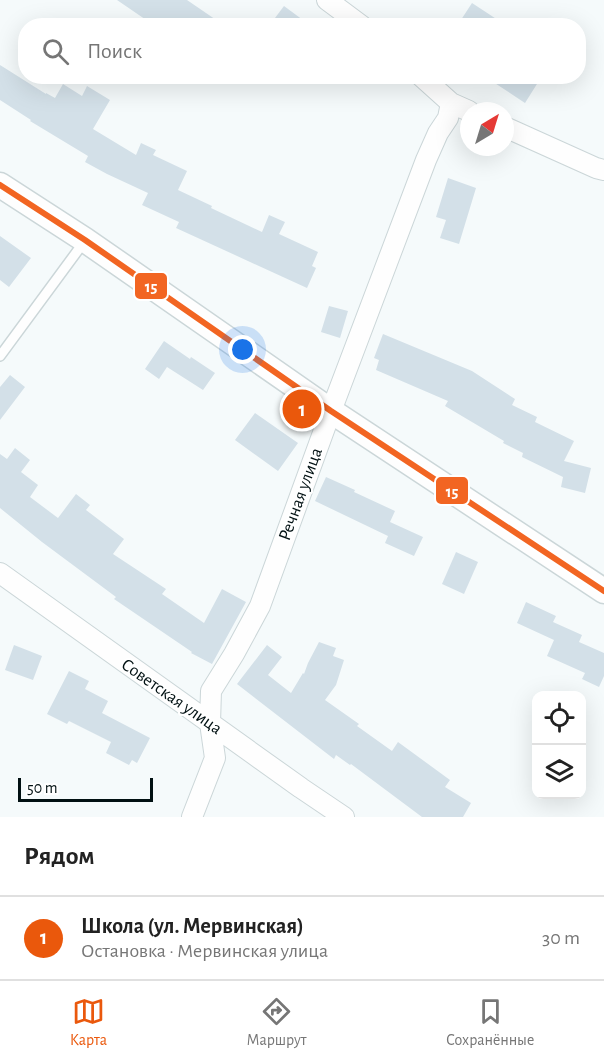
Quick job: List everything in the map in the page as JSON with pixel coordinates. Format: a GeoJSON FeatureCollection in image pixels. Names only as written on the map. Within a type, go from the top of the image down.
{"type":"FeatureCollection","features":[{"type":"Feature","properties":{"kind":"street"},"geometry":{"type":"LineString","coordinates":[[327,0],[351,18]]}},
{"type":"Feature","properties":{"kind":"street"},"geometry":{"type":"LineString","coordinates":[[430,84],[451,103],[460,107]]}},
{"type":"Feature","properties":{"kind":"street","name":"Речная улица"},"geometry":{"type":"LineString","coordinates":[[192,817],[216,758],[210,723],[211,691],[260,606],[426,160],[438,133],[448,118],[451,103]]}},
{"type":"Feature","properties":{"kind":"street"},"geometry":{"type":"LineString","coordinates":[[514,131],[604,170]]}},
{"type":"Feature","properties":{"kind":"street"},"geometry":{"type":"LineString","coordinates":[[0,185],[85,240],[331,411],[604,591]]}},
{"type":"Feature","properties":{"kind":"street","name":"Советская улица"},"geometry":{"type":"LineString","coordinates":[[0,573],[344,817]]}},
{"type":"Feature","properties":{"kind":"lane"},"geometry":{"type":"LineString","coordinates":[[0,356],[85,240]]}},
{"type":"Feature","properties":{"kind":"building"},"geometry":{"type":"Polygon","coordinates":[[[117,0],[187,0],[213,18],[143,18],[117,0]]]}},
{"type":"Feature","properties":{"kind":"building"},"geometry":{"type":"Polygon","coordinates":[[[472,3],[495,18],[462,18],[472,3]]]}},
{"type":"Feature","properties":{"kind":"building"},"geometry":{"type":"Polygon","coordinates":[[[284,6],[300,18],[275,18],[284,6]]]}},
{"type":"Feature","properties":{"kind":"building"},"geometry":{"type":"Polygon","coordinates":[[[0,65],[18,76],[18,84],[30,84],[55,98],[63,84],[82,96],[87,86],[110,100],[93,129],[136,155],[141,143],[156,150],[153,155],[187,171],[178,190],[262,232],[269,215],[285,222],[279,234],[318,252],[312,266],[316,268],[307,288],[176,228],[179,222],[142,205],[148,193],[85,162],[88,156],[0,100],[0,65]]]}},
{"type":"Feature","properties":{"kind":"building"},"geometry":{"type":"Polygon","coordinates":[[[496,84],[537,84],[525,103],[496,84]]]}},
{"type":"Feature","properties":{"kind":"building"},"geometry":{"type":"Polygon","coordinates":[[[448,178],[476,188],[459,244],[440,238],[446,220],[436,217],[448,178]]]}},
{"type":"Feature","properties":{"kind":"building"},"geometry":{"type":"Polygon","coordinates":[[[0,236],[31,258],[9,287],[0,280],[0,236]]]}},
{"type":"Feature","properties":{"kind":"building"},"geometry":{"type":"Polygon","coordinates":[[[329,306],[348,311],[340,338],[321,332],[329,306]]]}},
{"type":"Feature","properties":{"kind":"building"},"geometry":{"type":"Polygon","coordinates":[[[383,334],[472,371],[515,399],[512,405],[537,417],[535,422],[574,441],[564,461],[591,468],[585,493],[561,487],[563,477],[522,457],[523,453],[445,406],[448,401],[376,370],[379,360],[374,358],[383,334]]]}},
{"type":"Feature","properties":{"kind":"building"},"geometry":{"type":"Polygon","coordinates":[[[164,341],[215,373],[203,390],[167,367],[159,379],[145,369],[164,341]]]}},
{"type":"Feature","properties":{"kind":"building"},"geometry":{"type":"Polygon","coordinates":[[[10,375],[25,387],[0,420],[0,387],[10,375]]]}},
{"type":"Feature","properties":{"kind":"building"},"geometry":{"type":"Polygon","coordinates":[[[255,413],[298,443],[278,471],[235,440],[255,413]]]}},
{"type":"Feature","properties":{"kind":"building"},"geometry":{"type":"Polygon","coordinates":[[[15,448],[30,460],[21,472],[38,485],[30,497],[58,518],[76,494],[90,505],[86,510],[124,539],[113,554],[166,589],[162,594],[204,623],[222,589],[246,602],[212,664],[191,653],[114,599],[116,597],[0,508],[0,454],[7,459],[15,448]]]}},
{"type":"Feature","properties":{"kind":"building"},"geometry":{"type":"Polygon","coordinates":[[[326,477],[395,511],[390,522],[423,537],[414,556],[385,543],[388,536],[315,501],[326,477]]]}},
{"type":"Feature","properties":{"kind":"building"},"geometry":{"type":"Polygon","coordinates":[[[456,552],[478,562],[464,594],[442,584],[456,552]]]}},
{"type":"Feature","properties":{"kind":"building"},"geometry":{"type":"Polygon","coordinates":[[[526,602],[556,616],[553,622],[582,635],[579,642],[604,653],[604,676],[599,687],[582,679],[585,673],[547,656],[554,640],[517,623],[526,602]]]}},
{"type":"Feature","properties":{"kind":"building"},"geometry":{"type":"Polygon","coordinates":[[[319,642],[336,648],[333,656],[344,660],[336,685],[325,700],[392,751],[398,742],[450,780],[445,787],[471,803],[463,817],[422,817],[351,764],[336,755],[334,759],[237,684],[267,645],[282,657],[268,675],[291,693],[304,674],[319,642]]]}},
{"type":"Feature","properties":{"kind":"building"},"geometry":{"type":"Polygon","coordinates":[[[14,645],[42,656],[33,680],[5,670],[14,645]]]}},
{"type":"Feature","properties":{"kind":"building"},"geometry":{"type":"Polygon","coordinates":[[[69,671],[89,681],[85,689],[108,701],[102,713],[150,738],[137,763],[132,760],[129,765],[106,753],[111,742],[69,721],[67,724],[47,714],[69,671]]]}},
{"type":"Feature","properties":{"kind":"transit line","name":"15"},"geometry":{"type":"LineString","coordinates":[[0,185],[85,240],[331,411],[604,591]]}},
{"type":"Feature","properties":{"kind":"place","name":"Школа (ул. Мервинская)"},"geometry":{"type":"Point","coordinates":[302,409]}}]}
